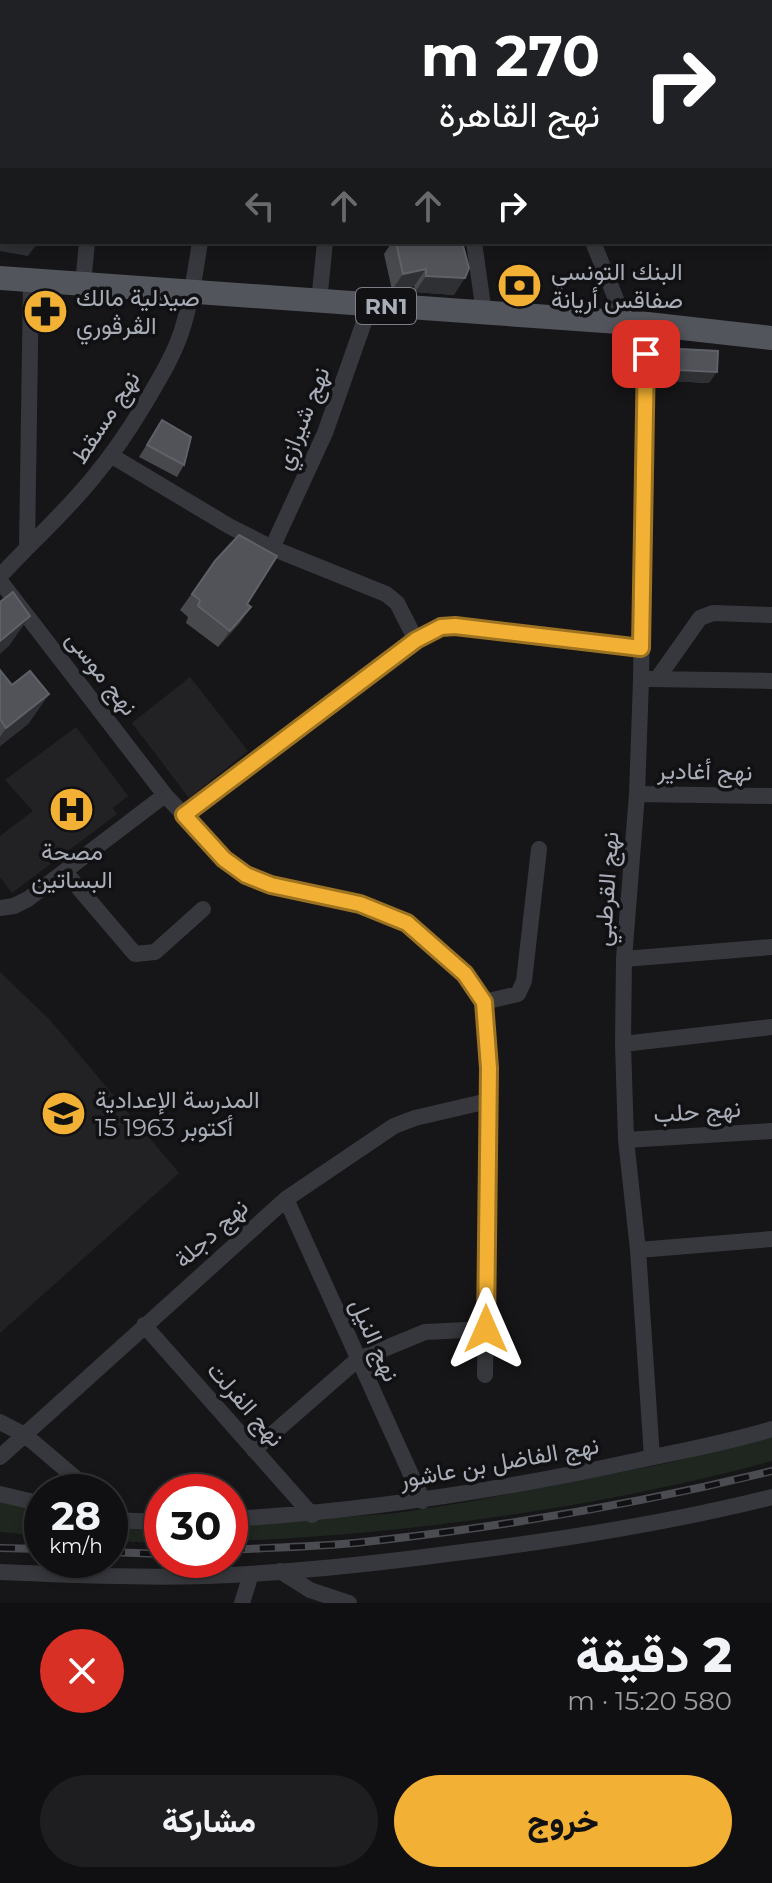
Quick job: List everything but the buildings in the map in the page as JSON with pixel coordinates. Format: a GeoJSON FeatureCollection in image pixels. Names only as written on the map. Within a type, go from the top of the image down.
{"type":"FeatureCollection","features":[{"type":"Feature","properties":{"kind":"main road","name":"RN1"},"geometry":{"type":"LineString","coordinates":[[0,278],[636,324],[772,338]]}},
{"type":"Feature","properties":{"kind":"street"},"geometry":{"type":"LineString","coordinates":[[83,284],[87,244]]}},
{"type":"Feature","properties":{"kind":"street","name":"نهج مسقط"},"geometry":{"type":"LineString","coordinates":[[0,579],[112,456],[167,366],[181,333],[192,293],[200,244]]}},
{"type":"Feature","properties":{"kind":"street"},"geometry":{"type":"LineString","coordinates":[[319,302],[325,244]]}},
{"type":"Feature","properties":{"kind":"street"},"geometry":{"type":"LineString","coordinates":[[474,244],[484,313]]}},
{"type":"Feature","properties":{"kind":"street"},"geometry":{"type":"LineString","coordinates":[[594,244],[636,324]]}},
{"type":"Feature","properties":{"kind":"street"},"geometry":{"type":"LineString","coordinates":[[27,548],[31,281]]}},
{"type":"Feature","properties":{"kind":"street","name":"نهج شيرازي"},"geometry":{"type":"LineString","coordinates":[[272,548],[325,433],[370,305]]}},
{"type":"Feature","properties":{"kind":"street","name":"نهج القرطبي"},"geometry":{"type":"LineString","coordinates":[[636,324],[641,648],[649,680],[624,959],[623,1044],[626,1140],[638,1250],[652,1457]]}},
{"type":"Feature","properties":{"kind":"street"},"geometry":{"type":"LineString","coordinates":[[112,456],[272,548],[386,594],[397,603],[416,640]]}},
{"type":"Feature","properties":{"kind":"street","name":"نهج موسى"},"geometry":{"type":"LineString","coordinates":[[0,579],[165,795],[224,859],[246,875],[271,885],[360,904],[407,923],[465,974],[484,1002]]}},
{"type":"Feature","properties":{"kind":"street"},"geometry":{"type":"LineString","coordinates":[[649,680],[700,618],[713,613],[772,615]]}},
{"type":"Feature","properties":{"kind":"street"},"geometry":{"type":"LineString","coordinates":[[184,815],[416,640],[441,627],[455,626],[641,648]]}},
{"type":"Feature","properties":{"kind":"street"},"geometry":{"type":"LineString","coordinates":[[649,680],[772,681]]}},
{"type":"Feature","properties":{"kind":"street","name":"نهج أغادير"},"geometry":{"type":"LineString","coordinates":[[637,794],[772,796]]}},
{"type":"Feature","properties":{"kind":"street"},"geometry":{"type":"LineString","coordinates":[[0,908],[28,899],[165,795]]}},
{"type":"Feature","properties":{"kind":"street"},"geometry":{"type":"LineString","coordinates":[[485,1375],[488,1041],[484,1002],[518,994],[524,981],[539,849]]}},
{"type":"Feature","properties":{"kind":"street"},"geometry":{"type":"LineString","coordinates":[[65,872],[135,954],[155,952],[203,909]]}},
{"type":"Feature","properties":{"kind":"street"},"geometry":{"type":"LineString","coordinates":[[624,959],[772,947]]}},
{"type":"Feature","properties":{"kind":"street"},"geometry":{"type":"LineString","coordinates":[[623,1044],[772,1027]]}},
{"type":"Feature","properties":{"kind":"street","name":"نهج دجلة"},"geometry":{"type":"LineString","coordinates":[[0,1457],[286,1199],[394,1126],[488,1101]]}},
{"type":"Feature","properties":{"kind":"street","name":"نهج حلب"},"geometry":{"type":"LineString","coordinates":[[626,1140],[772,1131]]}},
{"type":"Feature","properties":{"kind":"street","name":"نهج النيل"},"geometry":{"type":"LineString","coordinates":[[286,1199],[423,1501]]}},
{"type":"Feature","properties":{"kind":"street"},"geometry":{"type":"LineString","coordinates":[[638,1250],[772,1239]]}},
{"type":"Feature","properties":{"kind":"street","name":"نهج الفرلت"},"geometry":{"type":"LineString","coordinates":[[144,1325],[312,1515]]}},
{"type":"Feature","properties":{"kind":"street"},"geometry":{"type":"LineString","coordinates":[[254,1450],[357,1360],[425,1332],[486,1329]]}},
{"type":"Feature","properties":{"kind":"street"},"geometry":{"type":"LineString","coordinates":[[0,1422],[25,1435],[71,1474]]}},
{"type":"Feature","properties":{"kind":"street","name":"نهج الفاضل بن عاشور"},"geometry":{"type":"LineString","coordinates":[[248,1518],[312,1515],[423,1501],[548,1480],[772,1429]]}},
{"type":"Feature","properties":{"kind":"street"},"geometry":{"type":"LineString","coordinates":[[0,1494],[24,1500]]}},
{"type":"Feature","properties":{"kind":"street"},"geometry":{"type":"LineString","coordinates":[[0,1572],[132,1576],[251,1574],[357,1565],[507,1547],[652,1523],[772,1497]]}},
{"type":"Feature","properties":{"kind":"street"},"geometry":{"type":"LineString","coordinates":[[280,1571],[310,1590],[349,1603]]}},
{"type":"Feature","properties":{"kind":"street"},"geometry":{"type":"LineString","coordinates":[[242,1603],[251,1574]]}},
{"type":"Feature","properties":{"kind":"shaded area"},"geometry":{"type":"Polygon","coordinates":[[[190,677],[248,751],[189,798],[132,723],[190,677]]]}},
{"type":"Feature","properties":{"kind":"shaded area","name":"مصحة البساتين"},"geometry":{"type":"Polygon","coordinates":[[[76,727],[128,796],[113,808],[117,814],[12,893],[0,877],[0,836],[33,811],[5,780],[76,727]]]}},
{"type":"Feature","properties":{"kind":"shaded area","name":"المدرسة الإعدادية 15 أكتوبر 1963"},"geometry":{"type":"Polygon","coordinates":[[[0,972],[50,1020],[179,1173],[0,1333],[0,972]]]}},
{"type":"Feature","properties":{"kind":"shaded area"},"geometry":{"type":"Polygon","coordinates":[[[772,1437],[772,1461],[640,1492],[434,1525],[248,1540],[248,1525],[397,1513],[668,1463],[772,1437]]]}},
{"type":"Feature","properties":{"kind":"shaded area"},"geometry":{"type":"Polygon","coordinates":[[[0,1501],[24,1507],[24,1534],[0,1532],[0,1501]]]}},
{"type":"Feature","properties":{"kind":"shaded area"},"geometry":{"type":"Polygon","coordinates":[[[128,1528],[144,1528],[144,1542],[128,1542],[128,1528]]]}},
{"type":"Feature","properties":{"kind":"railway"},"geometry":{"type":"LineString","coordinates":[[248,1549],[347,1544],[467,1529],[620,1504],[772,1471]]}},
{"type":"Feature","properties":{"kind":"railway"},"geometry":{"type":"LineString","coordinates":[[0,1548],[24,1549]]}},
{"type":"Feature","properties":{"kind":"railway"},"geometry":{"type":"LineString","coordinates":[[128,1553],[144,1553]]}},
{"type":"Feature","properties":{"kind":"place","name":"البنك التونسي صفاقس أريانة"},"geometry":{"type":"Point","coordinates":[520,285]}},
{"type":"Feature","properties":{"kind":"place","name":"صيدلية مالك الڤرڤوري"},"geometry":{"type":"Point","coordinates":[45,311]}},
{"type":"Feature","properties":{"kind":"place","name":"مصحة البساتين"},"geometry":{"type":"Point","coordinates":[72,809]}},
{"type":"Feature","properties":{"kind":"place","name":"المدرسة الإعدادية 15 أكتوبر 1963"},"geometry":{"type":"Point","coordinates":[64,1113]}},
{"type":"Feature","properties":{"kind":"route"},"geometry":{"type":"LineString","coordinates":[[486,1329],[489,1068],[484,1002],[465,974],[407,923],[360,904],[271,885],[246,875],[224,859],[184,815],[416,640],[441,627],[455,626],[641,648],[646,354]]}}]}
